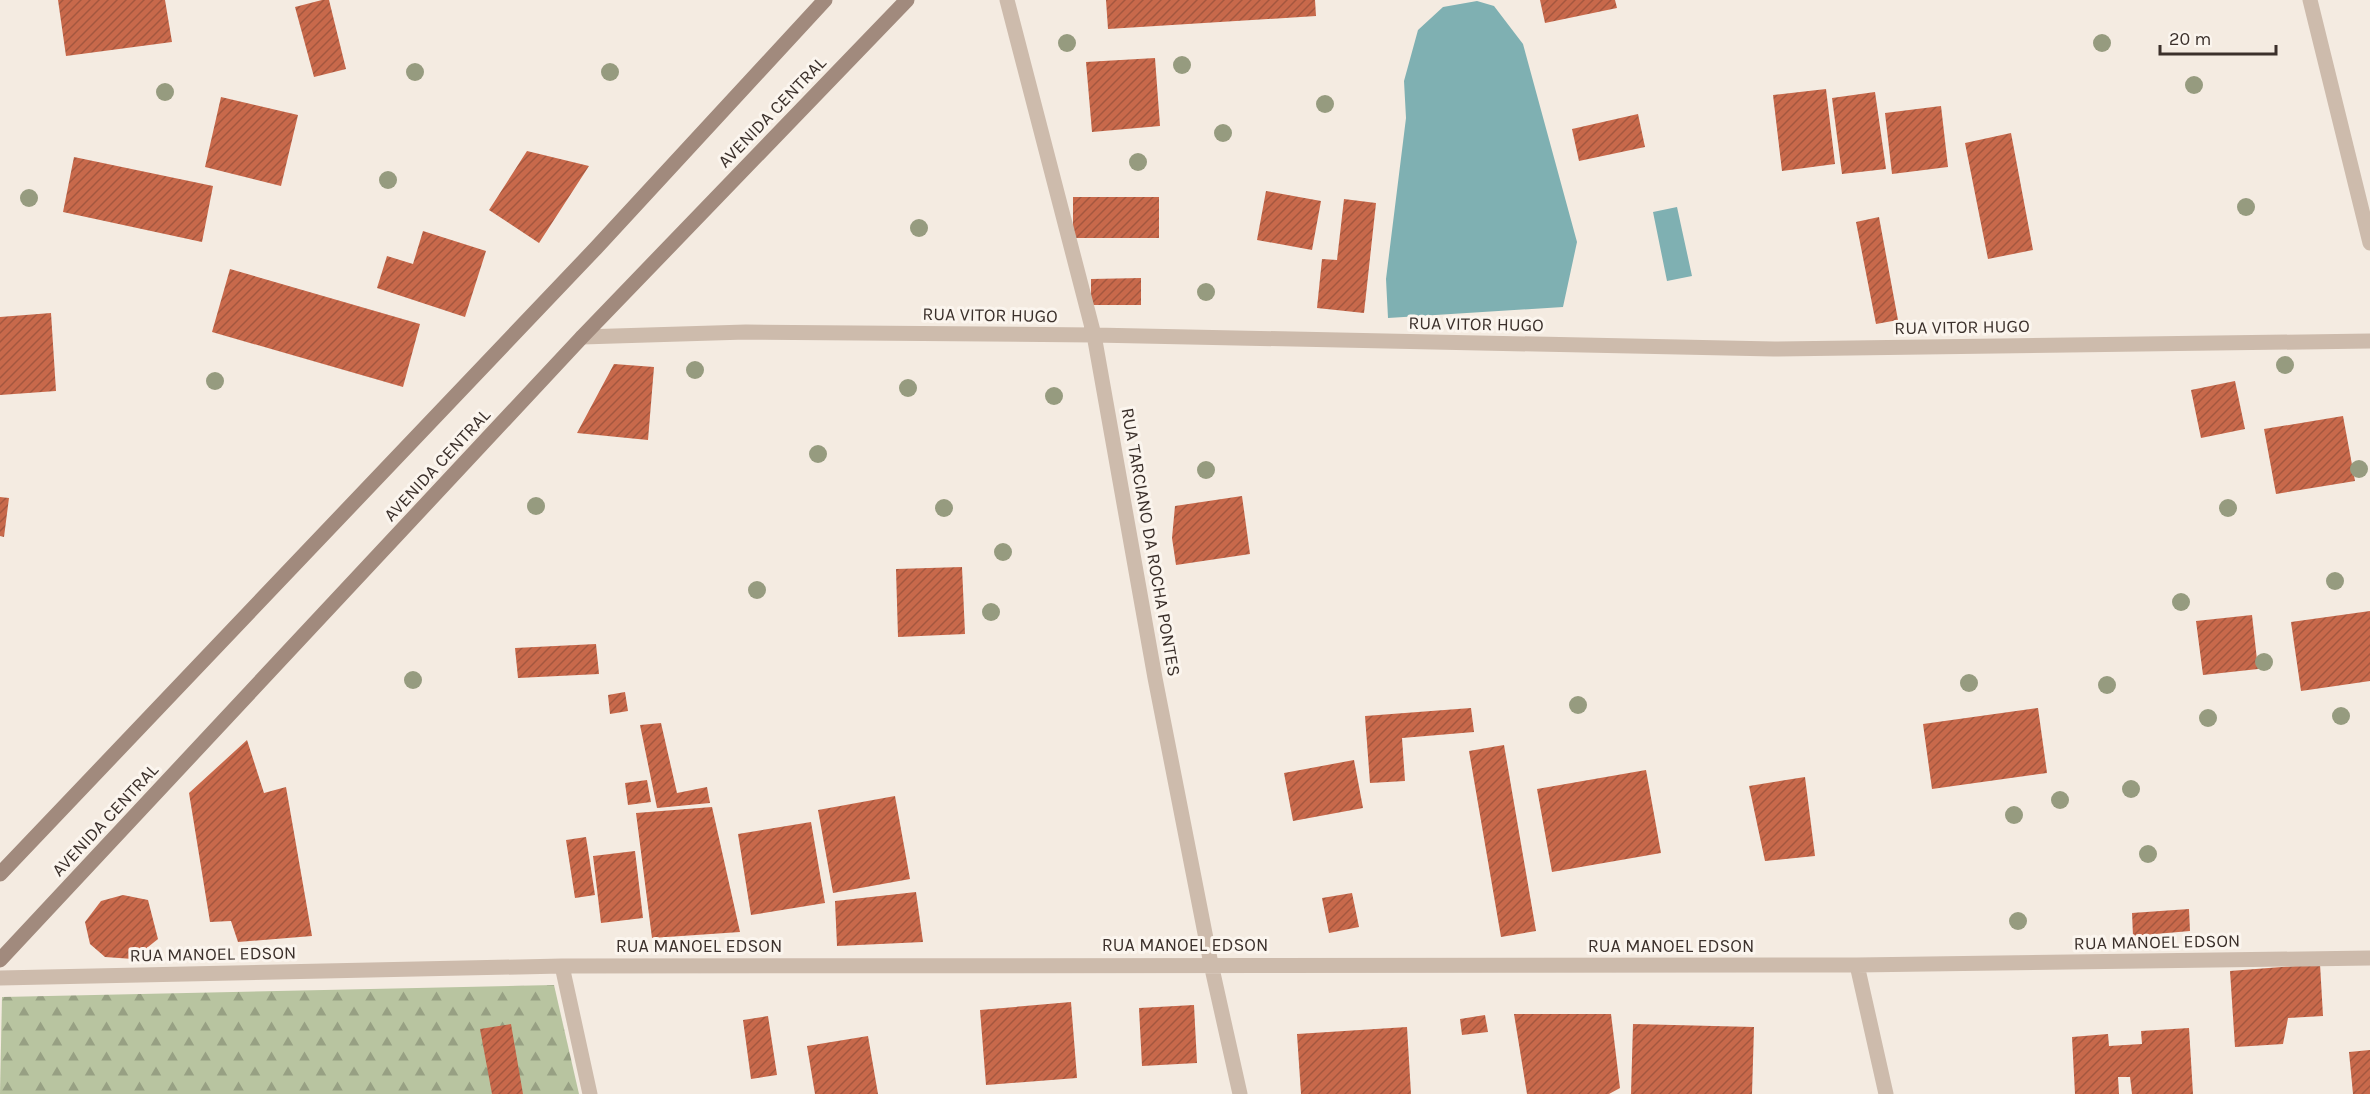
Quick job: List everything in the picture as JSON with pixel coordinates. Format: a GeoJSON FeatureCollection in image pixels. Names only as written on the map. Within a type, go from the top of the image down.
{"type":"FeatureCollection","features":[{"type":"Feature","properties":{"kind":"main road","name":"AVENIDA CENTRAL"},"geometry":{"type":"LineString","coordinates":[[0,874],[596,248],[825,0]]}},
{"type":"Feature","properties":{"kind":"main road","name":"AVENIDA CENTRAL"},"geometry":{"type":"LineString","coordinates":[[0,960],[582,337],[907,0]]}},
{"type":"Feature","properties":{"kind":"street","name":"RUA TARCIANO DA ROCHA PONTES"},"geometry":{"type":"LineString","coordinates":[[1007,0],[1094,335],[1155,678],[1211,964],[1240,1094]]}},
{"type":"Feature","properties":{"kind":"street"},"geometry":{"type":"LineString","coordinates":[[2310,0],[2370,243]]}},
{"type":"Feature","properties":{"kind":"street","name":"RUA VITOR HUGO"},"geometry":{"type":"LineString","coordinates":[[582,337],[746,332],[1094,335],[1774,349],[2370,341]]}},
{"type":"Feature","properties":{"kind":"street","name":"RUA MANOEL EDSON"},"geometry":{"type":"LineString","coordinates":[[0,978],[562,966],[1857,965],[2370,958]]}},
{"type":"Feature","properties":{"kind":"street"},"geometry":{"type":"LineString","coordinates":[[1857,965],[1886,1094]]}},
{"type":"Feature","properties":{"kind":"street"},"geometry":{"type":"LineString","coordinates":[[562,966],[590,1094]]}},
{"type":"Feature","properties":{"kind":"green space"},"geometry":{"type":"Polygon","coordinates":[[[554,985],[579,1094],[0,1094],[2,997],[554,985]]]}},
{"type":"Feature","properties":{"kind":"water"},"geometry":{"type":"Polygon","coordinates":[[[1477,1],[1494,6],[1523,44],[1577,242],[1563,307],[1388,318],[1386,279],[1406,118],[1404,81],[1418,30],[1443,7],[1477,1]]]}},
{"type":"Feature","properties":{"kind":"water"},"geometry":{"type":"Polygon","coordinates":[[[1677,207],[1692,276],[1667,281],[1653,212],[1677,207]]]}},
{"type":"Feature","properties":{"kind":"building"},"geometry":{"type":"Polygon","coordinates":[[[58,0],[165,0],[172,42],[66,56],[58,0]]]}},
{"type":"Feature","properties":{"kind":"building"},"geometry":{"type":"Polygon","coordinates":[[[329,0],[346,69],[314,77],[295,7],[329,0]]]}},
{"type":"Feature","properties":{"kind":"building"},"geometry":{"type":"Polygon","coordinates":[[[1106,0],[1315,0],[1316,16],[1108,29],[1106,0]]]}},
{"type":"Feature","properties":{"kind":"building"},"geometry":{"type":"Polygon","coordinates":[[[1540,0],[1615,0],[1617,8],[1545,23],[1540,0]]]}},
{"type":"Feature","properties":{"kind":"building"},"geometry":{"type":"Polygon","coordinates":[[[1155,58],[1160,126],[1092,132],[1086,62],[1155,58]]]}},
{"type":"Feature","properties":{"kind":"building"},"geometry":{"type":"Polygon","coordinates":[[[1826,89],[1835,164],[1782,171],[1773,95],[1826,89]]]}},
{"type":"Feature","properties":{"kind":"building"},"geometry":{"type":"Polygon","coordinates":[[[1875,92],[1886,169],[1842,174],[1832,98],[1875,92]]]}},
{"type":"Feature","properties":{"kind":"building"},"geometry":{"type":"Polygon","coordinates":[[[221,97],[298,115],[281,186],[205,167],[221,97]]]}},
{"type":"Feature","properties":{"kind":"building"},"geometry":{"type":"Polygon","coordinates":[[[1941,106],[1948,167],[1892,174],[1885,113],[1941,106]]]}},
{"type":"Feature","properties":{"kind":"building"},"geometry":{"type":"Polygon","coordinates":[[[1638,114],[1645,147],[1579,161],[1572,129],[1638,114]]]}},
{"type":"Feature","properties":{"kind":"building"},"geometry":{"type":"Polygon","coordinates":[[[2011,133],[2033,250],[1988,259],[1965,143],[2011,133]]]}},
{"type":"Feature","properties":{"kind":"building"},"geometry":{"type":"Polygon","coordinates":[[[527,151],[589,166],[539,243],[489,210],[527,151]]]}},
{"type":"Feature","properties":{"kind":"building"},"geometry":{"type":"Polygon","coordinates":[[[74,157],[213,186],[202,242],[63,212],[74,157]]]}},
{"type":"Feature","properties":{"kind":"building"},"geometry":{"type":"Polygon","coordinates":[[[1266,191],[1321,201],[1312,250],[1257,240],[1266,191]]]}},
{"type":"Feature","properties":{"kind":"building"},"geometry":{"type":"Polygon","coordinates":[[[1073,197],[1159,197],[1159,238],[1073,238],[1073,197]]]}},
{"type":"Feature","properties":{"kind":"building"},"geometry":{"type":"Polygon","coordinates":[[[1344,199],[1376,203],[1364,313],[1317,308],[1322,259],[1337,260],[1344,199]]]}},
{"type":"Feature","properties":{"kind":"building"},"geometry":{"type":"Polygon","coordinates":[[[1879,217],[1898,320],[1876,324],[1856,222],[1879,217]]]}},
{"type":"Feature","properties":{"kind":"building"},"geometry":{"type":"Polygon","coordinates":[[[423,231],[486,251],[465,317],[377,288],[387,256],[413,264],[423,231]]]}},
{"type":"Feature","properties":{"kind":"building"},"geometry":{"type":"Polygon","coordinates":[[[230,269],[420,324],[403,387],[212,332],[230,269]]]}},
{"type":"Feature","properties":{"kind":"building"},"geometry":{"type":"Polygon","coordinates":[[[1141,278],[1141,305],[1091,305],[1091,279],[1141,278]]]}},
{"type":"Feature","properties":{"kind":"building"},"geometry":{"type":"Polygon","coordinates":[[[51,313],[56,391],[0,395],[0,317],[51,313]]]}},
{"type":"Feature","properties":{"kind":"building"},"geometry":{"type":"Polygon","coordinates":[[[614,364],[654,367],[648,440],[577,433],[614,364]]]}},
{"type":"Feature","properties":{"kind":"building"},"geometry":{"type":"Polygon","coordinates":[[[2235,381],[2245,429],[2201,438],[2191,390],[2235,381]]]}},
{"type":"Feature","properties":{"kind":"building"},"geometry":{"type":"Polygon","coordinates":[[[2343,416],[2355,481],[2276,494],[2264,429],[2343,416]]]}},
{"type":"Feature","properties":{"kind":"building"},"geometry":{"type":"Polygon","coordinates":[[[1242,496],[1250,554],[1176,565],[1172,538],[1175,506],[1242,496]]]}},
{"type":"Feature","properties":{"kind":"building"},"geometry":{"type":"Polygon","coordinates":[[[0,497],[9,498],[4,537],[0,536],[0,497]]]}},
{"type":"Feature","properties":{"kind":"building"},"geometry":{"type":"Polygon","coordinates":[[[962,567],[965,634],[898,637],[896,569],[962,567]]]}},
{"type":"Feature","properties":{"kind":"building"},"geometry":{"type":"Polygon","coordinates":[[[2370,611],[2370,681],[2301,691],[2291,622],[2370,611]]]}},
{"type":"Feature","properties":{"kind":"building"},"geometry":{"type":"Polygon","coordinates":[[[2252,615],[2258,669],[2203,675],[2196,621],[2252,615]]]}},
{"type":"Feature","properties":{"kind":"building"},"geometry":{"type":"Polygon","coordinates":[[[596,644],[599,674],[518,678],[515,648],[596,644]]]}},
{"type":"Feature","properties":{"kind":"building"},"geometry":{"type":"Polygon","coordinates":[[[625,692],[628,711],[610,714],[608,695],[625,692]]]}},
{"type":"Feature","properties":{"kind":"building"},"geometry":{"type":"Polygon","coordinates":[[[1471,708],[1474,732],[1402,738],[1405,781],[1370,783],[1365,716],[1471,708]]]}},
{"type":"Feature","properties":{"kind":"building"},"geometry":{"type":"Polygon","coordinates":[[[2038,708],[2047,773],[1932,789],[1923,724],[2038,708]]]}},
{"type":"Feature","properties":{"kind":"building"},"geometry":{"type":"Polygon","coordinates":[[[661,723],[677,793],[707,787],[710,803],[657,808],[640,725],[661,723]]]}},
{"type":"Feature","properties":{"kind":"building"},"geometry":{"type":"Polygon","coordinates":[[[247,740],[264,793],[286,787],[312,936],[238,942],[231,921],[210,922],[189,793],[247,740]]]}},
{"type":"Feature","properties":{"kind":"building"},"geometry":{"type":"Polygon","coordinates":[[[1504,745],[1536,931],[1501,937],[1469,751],[1504,745]]]}},
{"type":"Feature","properties":{"kind":"building"},"geometry":{"type":"Polygon","coordinates":[[[1354,760],[1363,808],[1293,821],[1284,773],[1354,760]]]}},
{"type":"Feature","properties":{"kind":"building"},"geometry":{"type":"Polygon","coordinates":[[[1646,770],[1661,853],[1552,872],[1537,789],[1646,770]]]}},
{"type":"Feature","properties":{"kind":"building"},"geometry":{"type":"Polygon","coordinates":[[[1805,777],[1815,856],[1765,861],[1749,786],[1805,777]]]}},
{"type":"Feature","properties":{"kind":"building"},"geometry":{"type":"Polygon","coordinates":[[[647,780],[651,802],[628,805],[625,783],[647,780]]]}},
{"type":"Feature","properties":{"kind":"building"},"geometry":{"type":"Polygon","coordinates":[[[895,796],[910,879],[833,893],[818,810],[895,796]]]}},
{"type":"Feature","properties":{"kind":"building"},"geometry":{"type":"Polygon","coordinates":[[[712,807],[740,932],[652,938],[636,813],[712,807]]]}},
{"type":"Feature","properties":{"kind":"building"},"geometry":{"type":"Polygon","coordinates":[[[811,822],[825,903],[751,915],[738,834],[811,822]]]}},
{"type":"Feature","properties":{"kind":"building"},"geometry":{"type":"Polygon","coordinates":[[[586,837],[595,895],[575,898],[566,840],[586,837]]]}},
{"type":"Feature","properties":{"kind":"building"},"geometry":{"type":"Polygon","coordinates":[[[635,851],[643,918],[601,923],[593,856],[635,851]]]}},
{"type":"Feature","properties":{"kind":"building"},"geometry":{"type":"Polygon","coordinates":[[[916,892],[923,942],[837,946],[835,901],[916,892]]]}},
{"type":"Feature","properties":{"kind":"building"},"geometry":{"type":"Polygon","coordinates":[[[1352,893],[1359,927],[1329,933],[1322,898],[1352,893]]]}},
{"type":"Feature","properties":{"kind":"building"},"geometry":{"type":"Polygon","coordinates":[[[123,895],[148,900],[158,939],[133,959],[105,957],[90,944],[85,922],[101,901],[123,895]]]}},
{"type":"Feature","properties":{"kind":"building"},"geometry":{"type":"Polygon","coordinates":[[[2189,909],[2190,931],[2133,936],[2132,913],[2189,909]]]}},
{"type":"Feature","properties":{"kind":"building"},"geometry":{"type":"Polygon","coordinates":[[[2320,964],[2323,1016],[2288,1018],[2283,1044],[2235,1047],[2230,971],[2320,964]]]}},
{"type":"Feature","properties":{"kind":"building"},"geometry":{"type":"Polygon","coordinates":[[[1071,1002],[1077,1078],[986,1085],[980,1010],[1071,1002]]]}},
{"type":"Feature","properties":{"kind":"building"},"geometry":{"type":"Polygon","coordinates":[[[1194,1005],[1197,1063],[1142,1066],[1139,1008],[1194,1005]]]}},
{"type":"Feature","properties":{"kind":"building"},"geometry":{"type":"Polygon","coordinates":[[[1514,1014],[1611,1014],[1620,1088],[1609,1094],[1527,1094],[1514,1014]]]}},
{"type":"Feature","properties":{"kind":"building"},"geometry":{"type":"Polygon","coordinates":[[[1485,1015],[1488,1032],[1462,1035],[1460,1019],[1485,1015]]]}},
{"type":"Feature","properties":{"kind":"building"},"geometry":{"type":"Polygon","coordinates":[[[768,1016],[777,1075],[751,1079],[743,1020],[768,1016]]]}},
{"type":"Feature","properties":{"kind":"building"},"geometry":{"type":"Polygon","coordinates":[[[511,1024],[523,1094],[492,1094],[480,1029],[511,1024]]]}},
{"type":"Feature","properties":{"kind":"building"},"geometry":{"type":"Polygon","coordinates":[[[1633,1024],[1754,1027],[1752,1094],[1631,1094],[1633,1024]]]}},
{"type":"Feature","properties":{"kind":"building"},"geometry":{"type":"Polygon","coordinates":[[[1407,1027],[1411,1094],[1301,1094],[1297,1034],[1407,1027]]]}},
{"type":"Feature","properties":{"kind":"building"},"geometry":{"type":"Polygon","coordinates":[[[2189,1028],[2193,1094],[2132,1094],[2130,1077],[2118,1077],[2119,1094],[2075,1094],[2072,1037],[2108,1034],[2109,1046],[2142,1044],[2141,1031],[2189,1028]]]}},
{"type":"Feature","properties":{"kind":"building"},"geometry":{"type":"Polygon","coordinates":[[[868,1036],[878,1094],[815,1094],[807,1046],[868,1036]]]}},
{"type":"Feature","properties":{"kind":"building"},"geometry":{"type":"Polygon","coordinates":[[[2370,1050],[2370,1094],[2353,1094],[2349,1052],[2370,1050]]]}}]}
